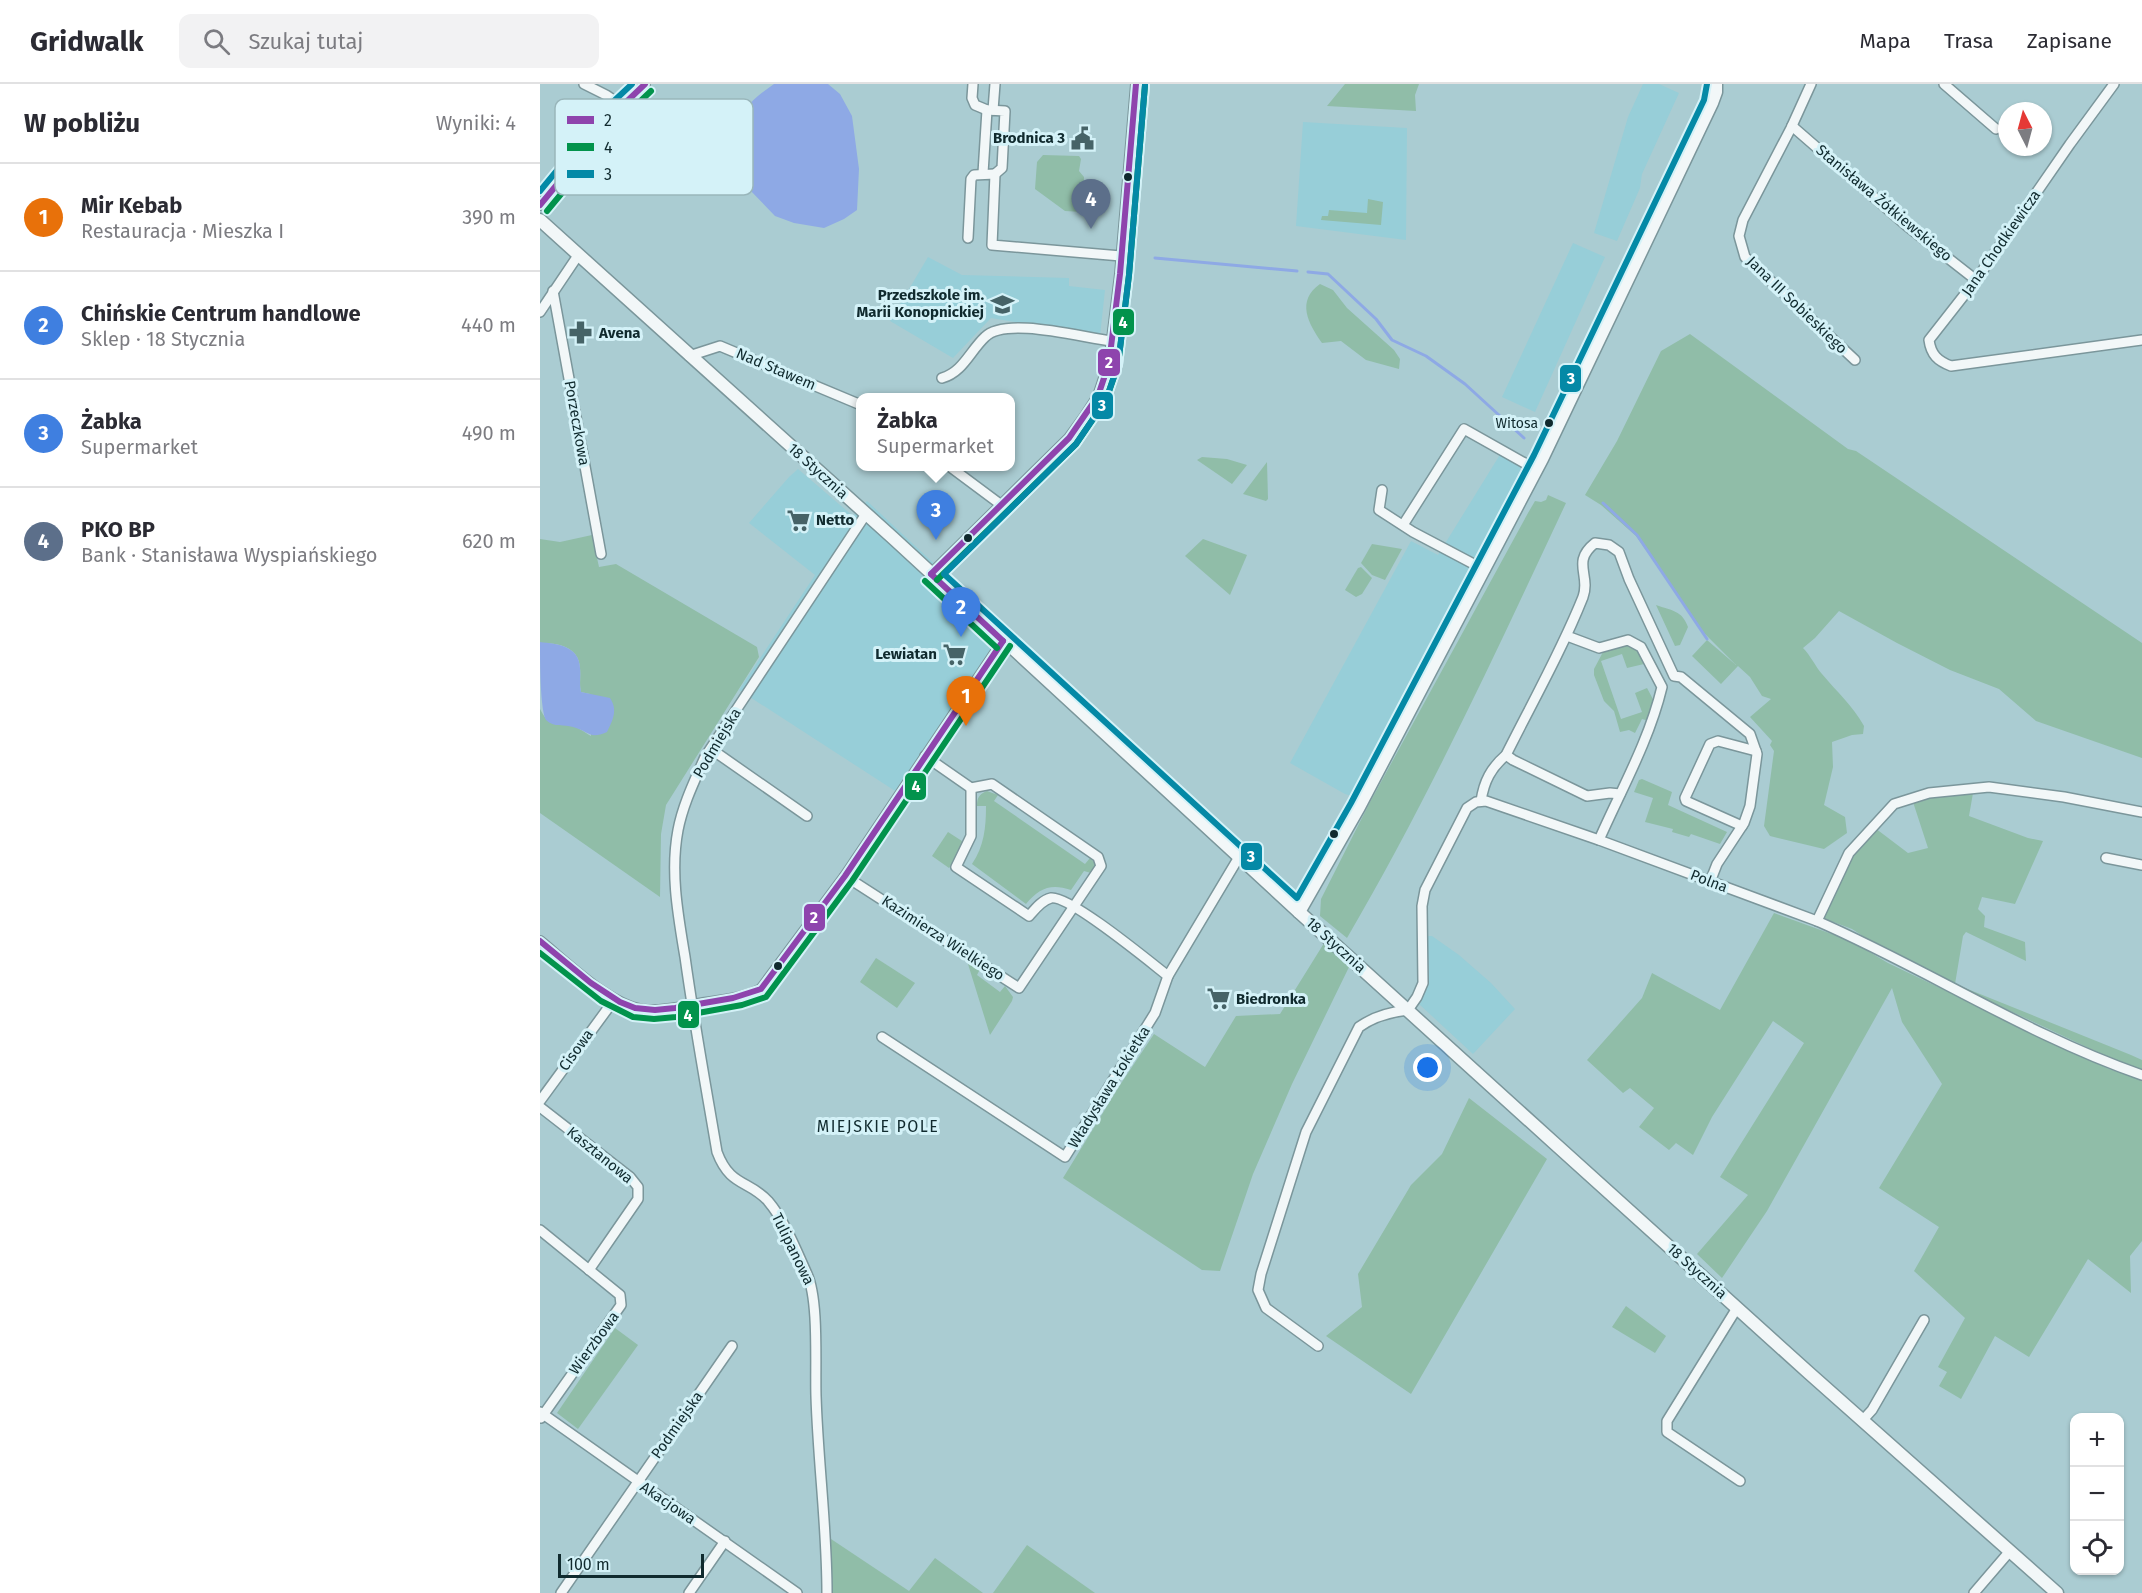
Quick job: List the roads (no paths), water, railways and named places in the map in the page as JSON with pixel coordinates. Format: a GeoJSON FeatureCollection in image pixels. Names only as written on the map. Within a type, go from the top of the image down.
{"type":"FeatureCollection","features":[{"type":"Feature","properties":{"kind":"street"},"geometry":{"type":"LineString","coordinates":[[584,84],[612,99]]}},
{"type":"Feature","properties":{"kind":"street"},"geometry":{"type":"LineString","coordinates":[[629,99],[645,84]]}},
{"type":"Feature","properties":{"kind":"street"},"geometry":{"type":"LineString","coordinates":[[968,238],[971,179],[974,175],[983,173],[995,174],[1002,168],[1005,111],[990,110],[975,105],[972,98],[973,84]]}},
{"type":"Feature","properties":{"kind":"street"},"geometry":{"type":"LineString","coordinates":[[983,173],[995,84]]}},
{"type":"Feature","properties":{"kind":"street"},"geometry":{"type":"LineString","coordinates":[[932,574],[1069,438],[1086,416],[1105,380],[1112,341],[1121,256],[1136,84]]}},
{"type":"Feature","properties":{"kind":"street"},"geometry":{"type":"LineString","coordinates":[[1299,912],[1359,807],[1537,470],[1712,103],[1716,93],[1716,84]]}},
{"type":"Feature","properties":{"kind":"street","name":"Jana III Sobieskiego"},"geometry":{"type":"LineString","coordinates":[[1811,84],[1743,220],[1739,236],[1745,257],[1855,360]]}},
{"type":"Feature","properties":{"kind":"street"},"geometry":{"type":"LineString","coordinates":[[1944,84],[1996,129]]}},
{"type":"Feature","properties":{"kind":"street","name":"Jana Chodkiewicza"},"geometry":{"type":"LineString","coordinates":[[2114,84],[1976,280],[1929,340],[1931,350],[1938,361],[1951,366],[2142,340]]}},
{"type":"Feature","properties":{"kind":"street","name":"Stanisława Żółkiewskiego"},"geometry":{"type":"LineString","coordinates":[[1792,126],[1907,226],[1976,280]]}},
{"type":"Feature","properties":{"kind":"street"},"geometry":{"type":"LineString","coordinates":[[995,174],[992,245],[1121,256]]}},
{"type":"Feature","properties":{"kind":"street"},"geometry":{"type":"LineString","coordinates":[[540,205],[555,187]]}},
{"type":"Feature","properties":{"kind":"street","name":"18 Stycznia"},"geometry":{"type":"LineString","coordinates":[[540,220],[932,574],[1299,912],[1737,1308],[2057,1593]]}},
{"type":"Feature","properties":{"kind":"street"},"geometry":{"type":"LineString","coordinates":[[540,312],[579,254]]}},
{"type":"Feature","properties":{"kind":"street","name":"Porzeczkowa"},"geometry":{"type":"LineString","coordinates":[[554,291],[601,554]]}},
{"type":"Feature","properties":{"kind":"street"},"geometry":{"type":"LineString","coordinates":[[942,378],[950,376],[959,369],[984,337],[994,329],[1010,327],[1034,329],[1112,341]]}},
{"type":"Feature","properties":{"kind":"street","name":"Nad Stawem"},"geometry":{"type":"LineString","coordinates":[[689,356],[720,346],[856,403]]}},
{"type":"Feature","properties":{"kind":"street"},"geometry":{"type":"LineString","coordinates":[[1402,525],[1464,429],[1537,470]]}},
{"type":"Feature","properties":{"kind":"street"},"geometry":{"type":"LineString","coordinates":[[956,471],[1000,504]]}},
{"type":"Feature","properties":{"kind":"street"},"geometry":{"type":"LineString","coordinates":[[1382,490],[1379,510],[1485,570]]}},
{"type":"Feature","properties":{"kind":"street","name":"Podmiejska"},"geometry":{"type":"LineString","coordinates":[[692,1005],[675,888],[674,855],[687,797],[711,749],[866,514]]}},
{"type":"Feature","properties":{"kind":"street"},"geometry":{"type":"LineString","coordinates":[[1318,1346],[1266,1308],[1258,1290],[1306,1132],[1359,1027],[1369,1020],[1396,1011],[1408,1010],[1422,989],[1422,906],[1425,890],[1467,808],[1481,801],[1485,781],[1495,765],[1506,755],[1567,636],[1586,587],[1582,567],[1587,550],[1595,543],[1609,545],[1619,552],[1629,579],[1674,676],[1681,677],[1750,734],[1756,751],[1756,770],[1750,806],[1742,826],[1717,864],[1710,882]]}},
{"type":"Feature","properties":{"kind":"street"},"geometry":{"type":"LineString","coordinates":[[1567,636],[1599,648],[1628,640],[1641,647],[1662,687],[1655,712],[1599,840]]}},
{"type":"Feature","properties":{"kind":"street"},"geometry":{"type":"LineString","coordinates":[[540,941],[627,1007],[648,1011],[747,995],[761,989],[845,876],[1003,641]]}},
{"type":"Feature","properties":{"kind":"street"},"geometry":{"type":"LineString","coordinates":[[1742,747],[1743,728]]}},
{"type":"Feature","properties":{"kind":"street"},"geometry":{"type":"LineString","coordinates":[[1742,826],[1694,805],[1685,798],[1710,744],[1718,741],[1756,751]]}},
{"type":"Feature","properties":{"kind":"street"},"geometry":{"type":"LineString","coordinates":[[711,749],[807,816]]}},
{"type":"Feature","properties":{"kind":"street"},"geometry":{"type":"LineString","coordinates":[[1506,755],[1587,796],[1620,794]]}},
{"type":"Feature","properties":{"kind":"street"},"geometry":{"type":"LineString","coordinates":[[925,756],[971,788],[992,784],[1098,856],[1101,867],[1073,907]]}},
{"type":"Feature","properties":{"kind":"street"},"geometry":{"type":"LineString","coordinates":[[1817,921],[1849,853],[1894,804],[1929,793],[1989,787],[2064,797],[2142,812]]}},
{"type":"Feature","properties":{"kind":"street"},"geometry":{"type":"LineString","coordinates":[[971,788],[971,836],[956,867],[1029,916],[1051,898],[1060,899],[1086,915],[1168,976]]}},
{"type":"Feature","properties":{"kind":"street","name":"Polna"},"geometry":{"type":"LineString","coordinates":[[1481,801],[1599,840],[1817,921],[2112,1065],[2142,1075]]}},
{"type":"Feature","properties":{"kind":"street","name":"Władysława Łokietka"},"geometry":{"type":"LineString","coordinates":[[882,1037],[1065,1157],[1155,1013],[1168,976],[1239,856]]}},
{"type":"Feature","properties":{"kind":"street"},"geometry":{"type":"LineString","coordinates":[[2106,858],[2142,865]]}},
{"type":"Feature","properties":{"kind":"street","name":"Kazimierza Wielkiego"},"geometry":{"type":"LineString","coordinates":[[845,876],[1019,988],[1073,907]]}},
{"type":"Feature","properties":{"kind":"street","name":"Cisowa"},"geometry":{"type":"LineString","coordinates":[[541,1095],[614,999]]}},
{"type":"Feature","properties":{"kind":"street","name":"Tulipanowa"},"geometry":{"type":"LineString","coordinates":[[692,1005],[717,1152],[722,1165],[732,1177],[766,1199],[772,1206],[813,1287],[816,1399],[827,1558],[827,1593]]}},
{"type":"Feature","properties":{"kind":"street","name":"Kasztanowa"},"geometry":{"type":"LineString","coordinates":[[540,1107],[630,1177],[638,1187],[638,1199],[589,1270]]}},
{"type":"Feature","properties":{"kind":"street","name":"Wierzbowa"},"geometry":{"type":"LineString","coordinates":[[540,1230],[620,1295],[621,1305],[541,1415]]}},
{"type":"Feature","properties":{"kind":"street"},"geometry":{"type":"LineString","coordinates":[[1737,1308],[1667,1421],[1668,1432],[1740,1481]]}},
{"type":"Feature","properties":{"kind":"street"},"geometry":{"type":"LineString","coordinates":[[1862,1420],[1872,1410],[1924,1320]]}},
{"type":"Feature","properties":{"kind":"street","name":"Podmiejska"},"geometry":{"type":"LineString","coordinates":[[561,1593],[732,1346]]}},
{"type":"Feature","properties":{"kind":"street","name":"Akacjowa"},"geometry":{"type":"LineString","coordinates":[[541,1415],[797,1593]]}},
{"type":"Feature","properties":{"kind":"street"},"geometry":{"type":"LineString","coordinates":[[689,1593],[725,1541]]}},
{"type":"Feature","properties":{"kind":"street"},"geometry":{"type":"LineString","coordinates":[[1974,1593],[2010,1551]]}},
{"type":"Feature","properties":{"kind":"water"},"geometry":{"type":"Polygon","coordinates":[[[774,84],[828,84],[840,94],[852,116],[859,169],[857,210],[824,228],[794,223],[775,216],[753,193],[753,101],[774,84]]]}},
{"type":"Feature","properties":{"kind":"water"},"geometry":{"type":"Polygon","coordinates":[[[540,642],[560,645],[576,655],[580,668],[581,692],[610,698],[614,711],[607,732],[593,735],[573,727],[552,724],[546,720],[541,695],[540,642]]]}},
{"type":"Feature","properties":{"kind":"waterway"},"geometry":{"type":"LineString","coordinates":[[1155,258],[1297,271]]}},
{"type":"Feature","properties":{"kind":"waterway"},"geometry":{"type":"LineString","coordinates":[[1308,272],[1328,274],[1376,319],[1392,340],[1426,356],[1465,384],[1524,438]]}},
{"type":"Feature","properties":{"kind":"waterway"},"geometry":{"type":"LineString","coordinates":[[1603,503],[1637,535],[1707,639]]}},
{"type":"Feature","properties":{"kind":"place","name":"Brodnica 3"},"geometry":{"type":"Point","coordinates":[1083,138]}},
{"type":"Feature","properties":{"kind":"place","name":"PKO BP"},"geometry":{"type":"Point","coordinates":[1091,229]}},
{"type":"Feature","properties":{"kind":"place","name":"Przedszkole im. Marii Konopnickiej"},"geometry":{"type":"Point","coordinates":[1002,304]}},
{"type":"Feature","properties":{"kind":"place","name":"Avena"},"geometry":{"type":"Point","coordinates":[581,333]}},
{"type":"Feature","properties":{"kind":"place","name":"Witosa"},"geometry":{"type":"Point","coordinates":[1549,423]}},
{"type":"Feature","properties":{"kind":"place","name":"Netto"},"geometry":{"type":"Point","coordinates":[798,520]}},
{"type":"Feature","properties":{"kind":"place","name":"Żabka"},"geometry":{"type":"Point","coordinates":[936,540]}},
{"type":"Feature","properties":{"kind":"place","name":"Chińskie Centrum handlowe"},"geometry":{"type":"Point","coordinates":[961,637]}},
{"type":"Feature","properties":{"kind":"place","name":"Lewiatan"},"geometry":{"type":"Point","coordinates":[955,654]}},
{"type":"Feature","properties":{"kind":"place","name":"Mir Kebab"},"geometry":{"type":"Point","coordinates":[966,726]}},
{"type":"Feature","properties":{"kind":"place","name":"Biedronka"},"geometry":{"type":"Point","coordinates":[1218,999]}},
{"type":"Feature","properties":{"kind":"district","name":"MIEJSKIE POLE"},"geometry":{"type":"Point","coordinates":[878,1126]}}]}
